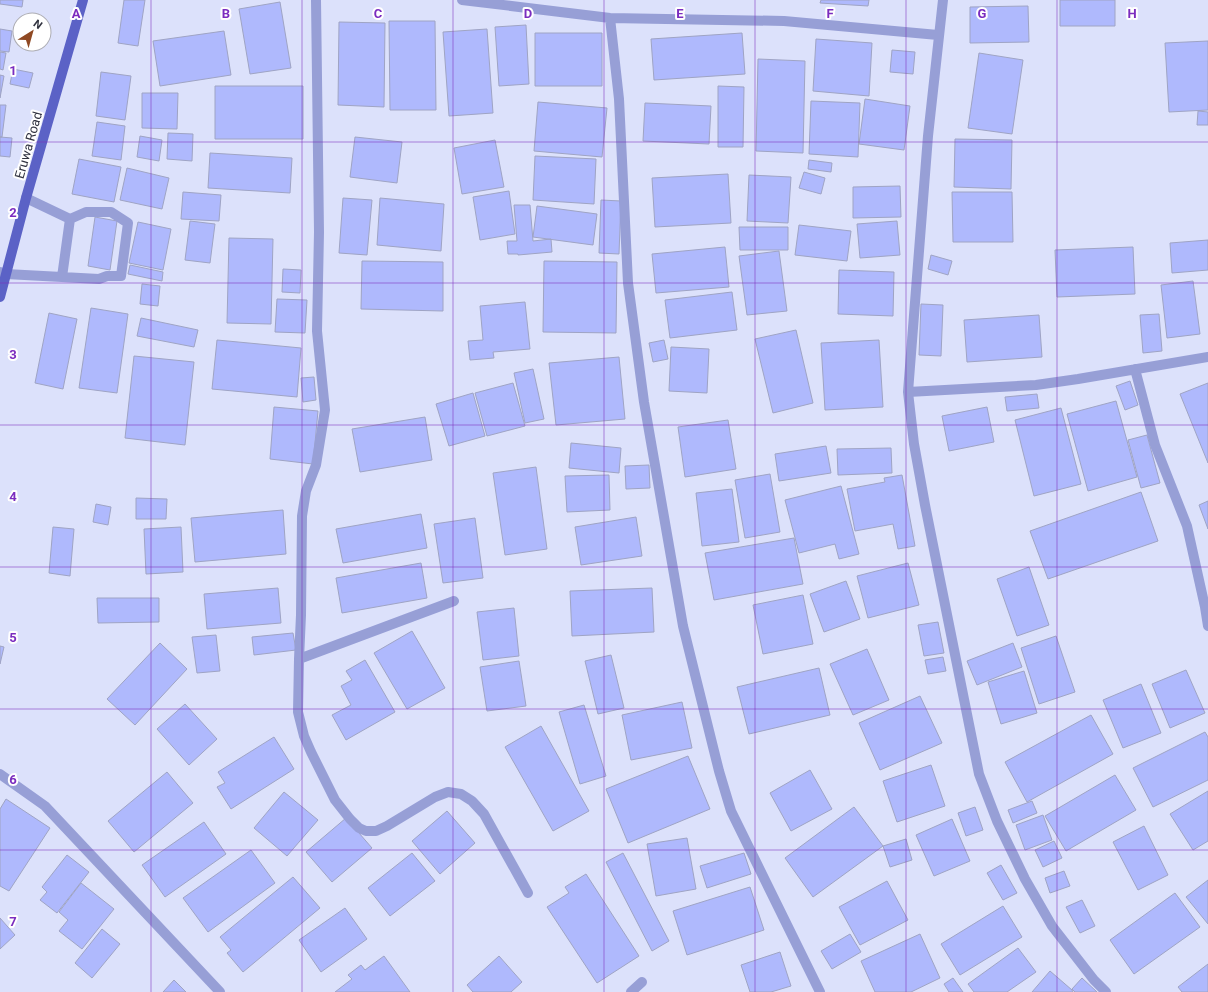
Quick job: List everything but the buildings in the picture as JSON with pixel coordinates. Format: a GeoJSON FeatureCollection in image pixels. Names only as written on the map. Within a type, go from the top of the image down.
{"type":"FeatureCollection","features":[{"type":"Feature","properties":{"kind":"main road","name":"Eruwa Road"},"geometry":{"type":"LineString","coordinates":[[0,297],[3,273],[83,0]]}},
{"type":"Feature","properties":{"kind":"street"},"geometry":{"type":"LineString","coordinates":[[316,0],[318,232],[317,331],[325,410],[316,465],[306,491],[302,516],[298,712],[304,736],[335,800],[359,828],[366,831],[376,831],[434,797],[448,792],[460,794],[472,800],[484,814],[528,893]]}},
{"type":"Feature","properties":{"kind":"street"},"geometry":{"type":"LineString","coordinates":[[462,0],[610,18],[784,21],[938,35]]}},
{"type":"Feature","properties":{"kind":"street"},"geometry":{"type":"LineString","coordinates":[[943,0],[928,136],[908,392],[914,444],[979,774],[1000,827],[1025,879],[1052,926],[1094,980],[1106,992]]}},
{"type":"Feature","properties":{"kind":"street"},"geometry":{"type":"LineString","coordinates":[[610,18],[619,99],[628,283],[644,402],[683,626],[731,811],[820,992]]}},
{"type":"Feature","properties":{"kind":"street"},"geometry":{"type":"LineString","coordinates":[[3,273],[99,279],[107,276],[121,276],[128,223],[111,212],[86,212],[70,219],[26,198]]}},
{"type":"Feature","properties":{"kind":"street"},"geometry":{"type":"LineString","coordinates":[[62,277],[70,219]]}},
{"type":"Feature","properties":{"kind":"street"},"geometry":{"type":"LineString","coordinates":[[908,392],[1036,385],[1208,357]]}},
{"type":"Feature","properties":{"kind":"street"},"geometry":{"type":"LineString","coordinates":[[1135,369],[1155,445],[1187,526],[1208,626]]}},
{"type":"Feature","properties":{"kind":"street"},"geometry":{"type":"LineString","coordinates":[[298,659],[454,601]]}},
{"type":"Feature","properties":{"kind":"street"},"geometry":{"type":"LineString","coordinates":[[0,774],[45,806],[220,992]]}},
{"type":"Feature","properties":{"kind":"street"},"geometry":{"type":"LineString","coordinates":[[631,992],[642,982]]}}]}
